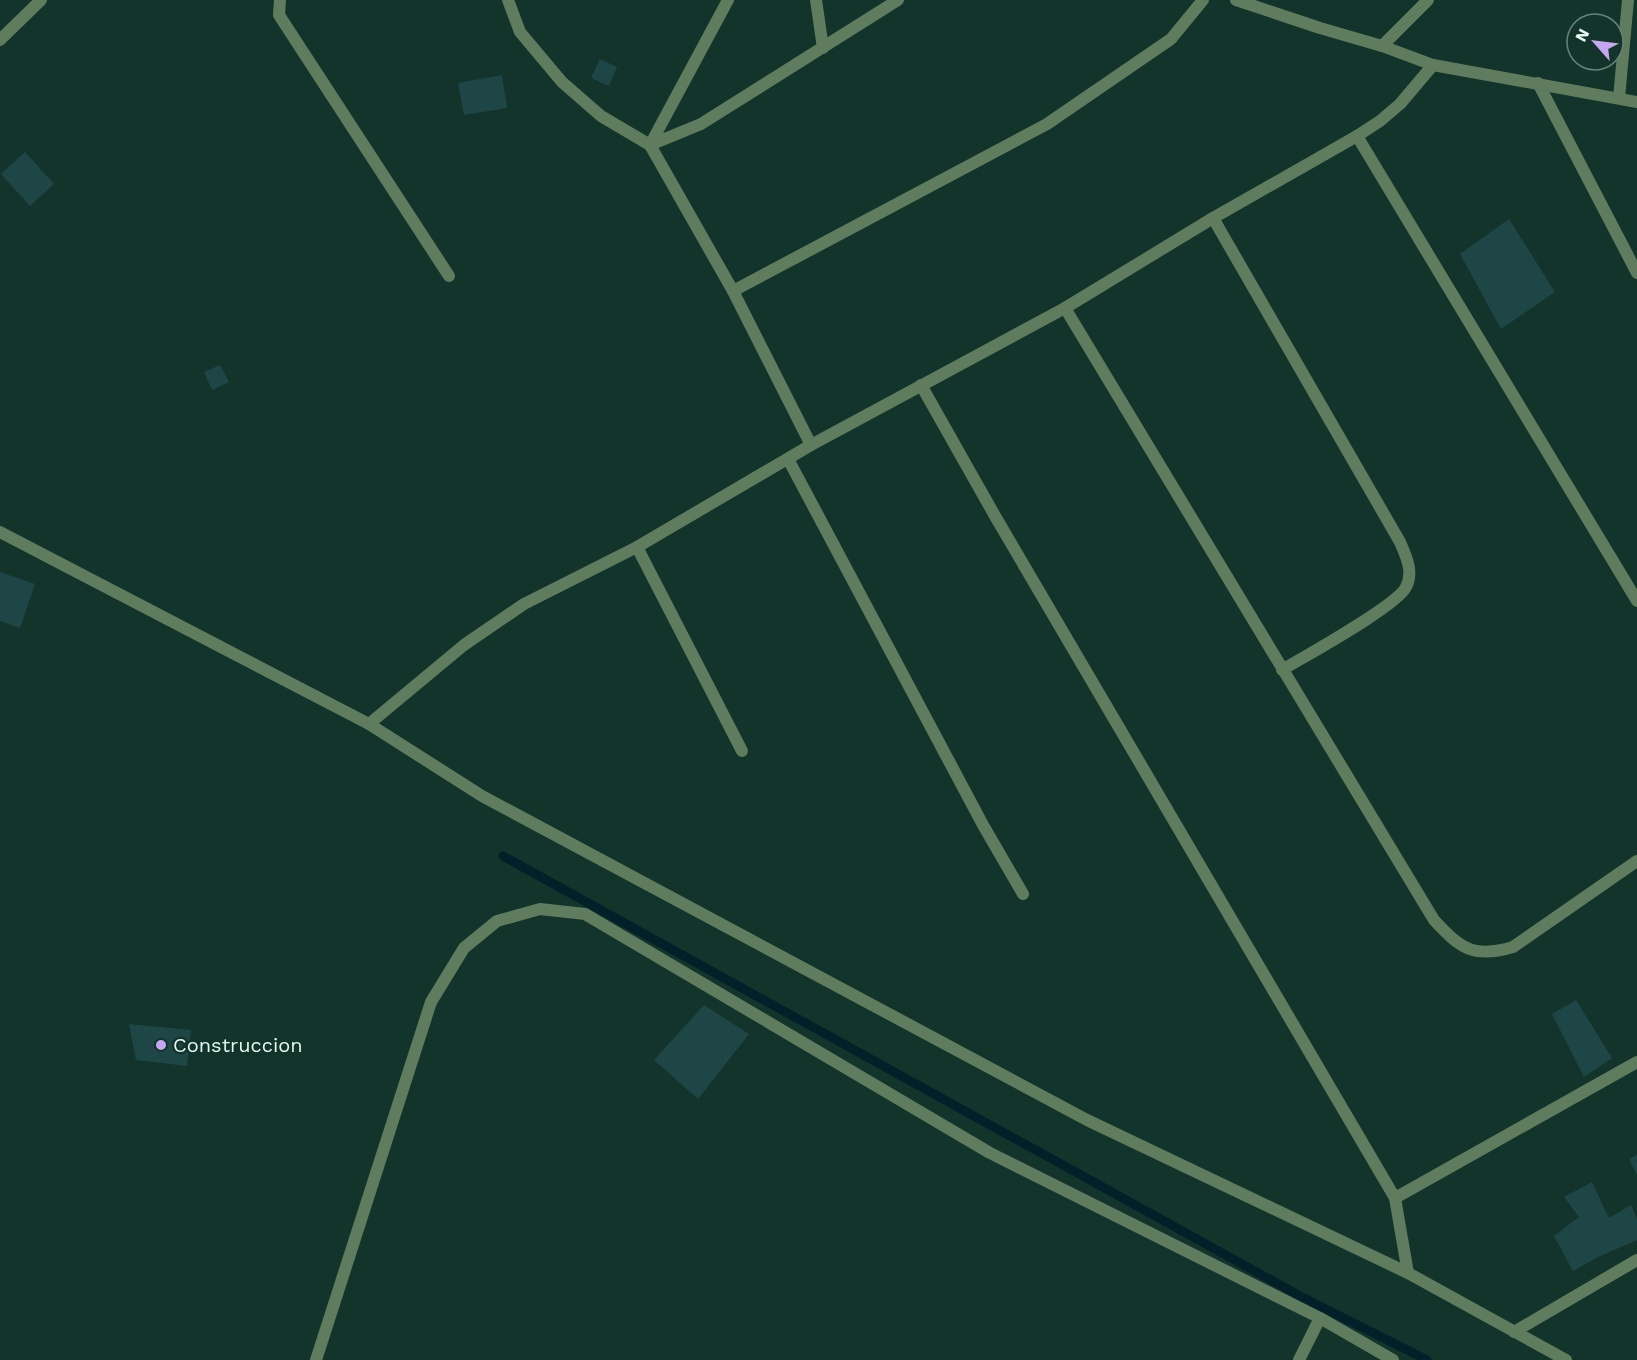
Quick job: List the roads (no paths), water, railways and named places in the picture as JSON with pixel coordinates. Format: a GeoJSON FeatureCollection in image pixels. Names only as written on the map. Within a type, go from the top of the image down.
{"type":"FeatureCollection","features":[{"type":"Feature","properties":{"kind":"street"},"geometry":{"type":"LineString","coordinates":[[0,40],[41,0]]}},
{"type":"Feature","properties":{"kind":"street"},"geometry":{"type":"LineString","coordinates":[[280,0],[279,15],[449,276]]}},
{"type":"Feature","properties":{"kind":"street"},"geometry":{"type":"LineString","coordinates":[[508,0],[520,32],[562,82],[601,116],[650,145],[733,291],[810,445]]}},
{"type":"Feature","properties":{"kind":"street"},"geometry":{"type":"LineString","coordinates":[[650,145],[728,0]]}},
{"type":"Feature","properties":{"kind":"street"},"geometry":{"type":"LineString","coordinates":[[816,0],[823,48]]}},
{"type":"Feature","properties":{"kind":"street"},"geometry":{"type":"LineString","coordinates":[[650,145],[701,124],[898,0]]}},
{"type":"Feature","properties":{"kind":"street"},"geometry":{"type":"LineString","coordinates":[[733,291],[1047,124],[1171,39],[1203,0]]}},
{"type":"Feature","properties":{"kind":"street"},"geometry":{"type":"LineString","coordinates":[[1236,0],[1382,46],[1433,65],[1637,102]]}},
{"type":"Feature","properties":{"kind":"street"},"geometry":{"type":"LineString","coordinates":[[1382,46],[1428,0]]}},
{"type":"Feature","properties":{"kind":"street"},"geometry":{"type":"LineString","coordinates":[[1619,98],[1628,0]]}},
{"type":"Feature","properties":{"kind":"street"},"geometry":{"type":"LineString","coordinates":[[369,724],[464,645],[524,604],[637,547],[810,445],[1065,308],[1213,218],[1357,136],[1400,104],[1433,65]]}},
{"type":"Feature","properties":{"kind":"street"},"geometry":{"type":"LineString","coordinates":[[1538,83],[1637,273]]}},
{"type":"Feature","properties":{"kind":"street"},"geometry":{"type":"LineString","coordinates":[[1357,136],[1637,601]]}},
{"type":"Feature","properties":{"kind":"street"},"geometry":{"type":"LineString","coordinates":[[1213,218],[1401,542],[1410,566],[1406,587],[1389,604],[1282,670]]}},
{"type":"Feature","properties":{"kind":"street"},"geometry":{"type":"LineString","coordinates":[[1065,308],[1434,920],[1453,941],[1474,951],[1494,953],[1513,947],[1637,861]]}},
{"type":"Feature","properties":{"kind":"street"},"geometry":{"type":"LineString","coordinates":[[921,385],[995,516],[1395,1198],[1408,1273]]}},
{"type":"Feature","properties":{"kind":"street"},"geometry":{"type":"LineString","coordinates":[[788,459],[973,806],[1023,894]]}},
{"type":"Feature","properties":{"kind":"street"},"geometry":{"type":"LineString","coordinates":[[0,532],[369,724],[482,796],[1087,1120],[1408,1273],[1566,1360]]}},
{"type":"Feature","properties":{"kind":"street"},"geometry":{"type":"LineString","coordinates":[[637,547],[742,751]]}},
{"type":"Feature","properties":{"kind":"street"},"geometry":{"type":"LineString","coordinates":[[316,1360],[431,1002],[464,948],[497,921],[540,909],[585,914],[990,1153],[1320,1318],[1393,1360]]}},
{"type":"Feature","properties":{"kind":"street"},"geometry":{"type":"LineString","coordinates":[[1395,1198],[1637,1062]]}},
{"type":"Feature","properties":{"kind":"street"},"geometry":{"type":"LineString","coordinates":[[1514,1332],[1637,1260]]}},
{"type":"Feature","properties":{"kind":"street"},"geometry":{"type":"LineString","coordinates":[[1299,1360],[1320,1318]]}},
{"type":"Feature","properties":{"kind":"waterway"},"geometry":{"type":"LineString","coordinates":[[503,856],[1300,1296],[1427,1360]]}},
{"type":"Feature","properties":{"kind":"place","name":"Construccion"},"geometry":{"type":"Point","coordinates":[161,1045]}}]}
